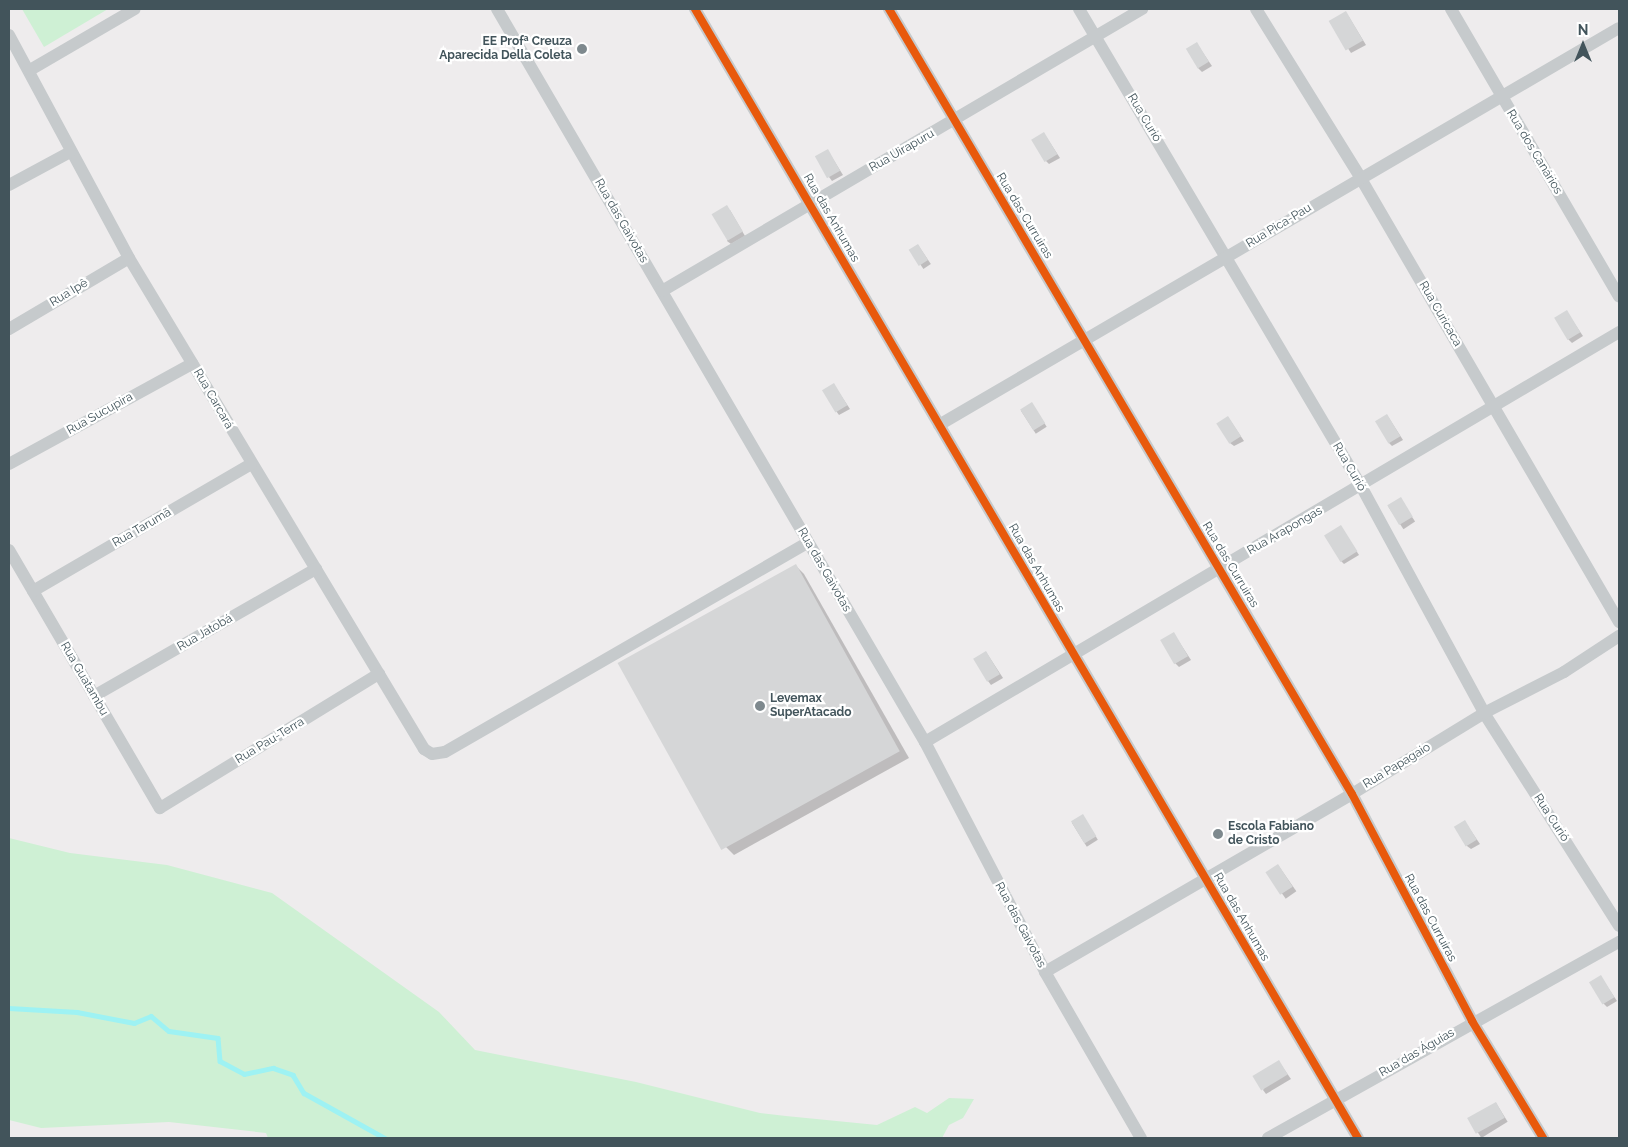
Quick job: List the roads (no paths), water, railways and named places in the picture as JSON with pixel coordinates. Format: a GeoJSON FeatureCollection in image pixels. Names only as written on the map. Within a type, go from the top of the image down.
{"type":"FeatureCollection","features":[{"type":"Feature","properties":{"kind":"street"},"geometry":{"type":"LineString","coordinates":[[30,70],[136,9]]}},
{"type":"Feature","properties":{"kind":"street","name":"Rua das Gaivotas"},"geometry":{"type":"LineString","coordinates":[[497,9],[924,742],[1044,972],[1141,1138]]}},
{"type":"Feature","properties":{"kind":"street","name":"Rua das Anhumas"},"geometry":{"type":"LineString","coordinates":[[695,9],[1358,1138]]}},
{"type":"Feature","properties":{"kind":"street","name":"Rua das Curruiras"},"geometry":{"type":"LineString","coordinates":[[889,9],[1352,794],[1472,1021],[1543,1138]]}},
{"type":"Feature","properties":{"kind":"street","name":"Rua Curió"},"geometry":{"type":"LineString","coordinates":[[1079,9],[1361,486],[1484,713],[1619,926]]}},
{"type":"Feature","properties":{"kind":"street","name":"Rua Uirapuru"},"geometry":{"type":"LineString","coordinates":[[662,291],[1142,9]]}},
{"type":"Feature","properties":{"kind":"street","name":"Rua Curicaca"},"geometry":{"type":"LineString","coordinates":[[1256,9],[1360,177],[1619,622]]}},
{"type":"Feature","properties":{"kind":"street","name":"Rua dos Canários"},"geometry":{"type":"LineString","coordinates":[[1450,9],[1619,296]]}},
{"type":"Feature","properties":{"kind":"street","name":"Rua Pica-Pau"},"geometry":{"type":"LineString","coordinates":[[939,425],[1360,177],[1619,28]]}},
{"type":"Feature","properties":{"kind":"street","name":"Rua Carcará"},"geometry":{"type":"LineString","coordinates":[[10,38],[30,70],[70,152],[129,258],[251,464],[424,749],[432,754],[445,752],[808,542]]}},
{"type":"Feature","properties":{"kind":"street"},"geometry":{"type":"LineString","coordinates":[[9,185],[70,152]]}},
{"type":"Feature","properties":{"kind":"street","name":"Rua Ipê"},"geometry":{"type":"LineString","coordinates":[[9,329],[129,258]]}},
{"type":"Feature","properties":{"kind":"street","name":"Rua Arapongas"},"geometry":{"type":"LineString","coordinates":[[924,742],[1361,486],[1619,332]]}},
{"type":"Feature","properties":{"kind":"street","name":"Rua Sucupira"},"geometry":{"type":"LineString","coordinates":[[9,464],[192,364]]}},
{"type":"Feature","properties":{"kind":"street","name":"Rua Tarumã"},"geometry":{"type":"LineString","coordinates":[[33,591],[251,464]]}},
{"type":"Feature","properties":{"kind":"street","name":"Rua Guatambu"},"geometry":{"type":"LineString","coordinates":[[9,550],[160,808]]}},
{"type":"Feature","properties":{"kind":"street","name":"Rua Jatobá"},"geometry":{"type":"LineString","coordinates":[[94,696],[316,570]]}},
{"type":"Feature","properties":{"kind":"street","name":"Rua Papagaio"},"geometry":{"type":"LineString","coordinates":[[1044,972],[1352,794],[1484,713],[1564,672],[1619,636]]}},
{"type":"Feature","properties":{"kind":"street","name":"Rua Pau-Terra"},"geometry":{"type":"LineString","coordinates":[[160,808],[379,674]]}},
{"type":"Feature","properties":{"kind":"street","name":"Rua das Águias"},"geometry":{"type":"LineString","coordinates":[[1268,1138],[1472,1021],[1619,942]]}},
{"type":"Feature","properties":{"kind":"waterway"},"geometry":{"type":"LineString","coordinates":[[9,1008],[77,1012],[134,1023],[151,1016],[169,1031],[218,1038],[220,1061],[244,1074],[273,1068],[293,1075],[304,1093],[385,1138]]}},
{"type":"Feature","properties":{"kind":"place","name":"EE Profª Creuza Aparecida Della Coleta"},"geometry":{"type":"Point","coordinates":[582,49]}},
{"type":"Feature","properties":{"kind":"place","name":"Levemax SuperAtacado"},"geometry":{"type":"Point","coordinates":[760,706]}},
{"type":"Feature","properties":{"kind":"place","name":"Escola Fabiano de Cristo"},"geometry":{"type":"Point","coordinates":[1218,834]}}]}
